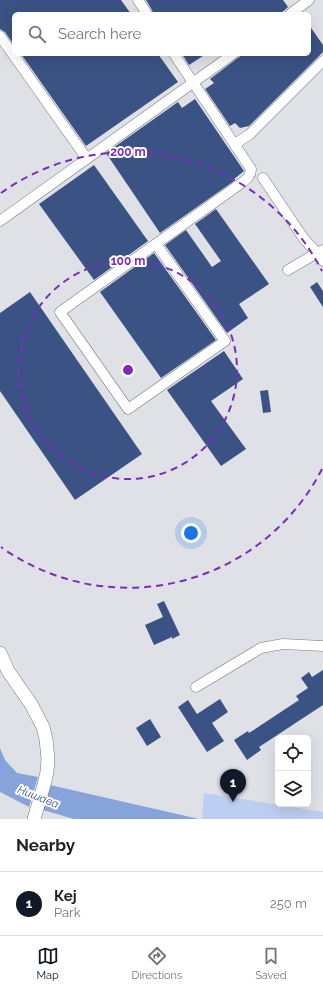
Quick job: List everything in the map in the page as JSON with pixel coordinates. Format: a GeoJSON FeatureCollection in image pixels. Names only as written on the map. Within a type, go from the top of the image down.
{"type":"FeatureCollection","features":[{"type":"Feature","properties":{"kind":"main road"},"geometry":{"type":"LineString","coordinates":[[0,653],[8,670],[31,704],[43,727],[46,739],[48,759],[44,786],[34,819]]}},
{"type":"Feature","properties":{"kind":"lane"},"geometry":{"type":"LineString","coordinates":[[138,0],[146,12]]}},
{"type":"Feature","properties":{"kind":"lane"},"geometry":{"type":"LineString","coordinates":[[293,12],[309,0]]}},
{"type":"Feature","properties":{"kind":"lane"},"geometry":{"type":"LineString","coordinates":[[0,36],[12,53]]}},
{"type":"Feature","properties":{"kind":"lane"},"geometry":{"type":"LineString","coordinates":[[14,56],[87,159]]}},
{"type":"Feature","properties":{"kind":"lane"},"geometry":{"type":"LineString","coordinates":[[156,244],[225,341],[128,409],[60,312],[243,182],[250,176],[251,173],[251,169],[235,144],[175,56]]}},
{"type":"Feature","properties":{"kind":"lane"},"geometry":{"type":"LineString","coordinates":[[0,221],[230,56]]}},
{"type":"Feature","properties":{"kind":"lane"},"geometry":{"type":"LineString","coordinates":[[235,144],[250,134],[323,61]]}},
{"type":"Feature","properties":{"kind":"lane"},"geometry":{"type":"LineString","coordinates":[[263,178],[304,239],[321,255],[288,270]]}},
{"type":"Feature","properties":{"kind":"lane"},"geometry":{"type":"LineString","coordinates":[[196,687],[261,648],[283,644],[323,646]]}},
{"type":"Feature","properties":{"kind":"shaded area"},"geometry":{"type":"Polygon","coordinates":[[[0,748],[5,760],[17,773],[38,777],[29,807],[0,792],[0,748]]]}},
{"type":"Feature","properties":{"kind":"shaded area"},"geometry":{"type":"Polygon","coordinates":[[[50,785],[199,819],[74,819],[43,810],[50,785]]]}},
{"type":"Feature","properties":{"kind":"shaded area"},"geometry":{"type":"Polygon","coordinates":[[[204,793],[275,804],[275,807],[292,807],[323,812],[323,819],[202,819],[204,793]]]}},
{"type":"Feature","properties":{"kind":"building"},"geometry":{"type":"Polygon","coordinates":[[[0,0],[121,0],[130,12],[12,12],[12,42],[5,32],[0,29],[0,0]]]}},
{"type":"Feature","properties":{"kind":"building"},"geometry":{"type":"Polygon","coordinates":[[[146,0],[283,0],[288,7],[282,12],[152,12],[146,0]]]}},
{"type":"Feature","properties":{"kind":"building"},"geometry":{"type":"Polygon","coordinates":[[[311,28],[323,45],[323,52],[249,126],[240,128],[235,123],[230,126],[205,89],[214,83],[210,79],[240,56],[311,56],[311,28]]]}},
{"type":"Feature","properties":{"kind":"building"},"geometry":{"type":"Polygon","coordinates":[[[22,56],[159,56],[178,82],[86,146],[22,56]]]}},
{"type":"Feature","properties":{"kind":"building"},"geometry":{"type":"Polygon","coordinates":[[[183,56],[203,56],[189,65],[183,56]]]}},
{"type":"Feature","properties":{"kind":"building"},"geometry":{"type":"Polygon","coordinates":[[[195,99],[244,171],[233,180],[234,181],[160,233],[106,153],[178,102],[182,108],[195,99]]]}},
{"type":"Feature","properties":{"kind":"building"},"geometry":{"type":"Polygon","coordinates":[[[94,165],[148,241],[94,280],[39,204],[94,165]]]}},
{"type":"Feature","properties":{"kind":"building"},"geometry":{"type":"Polygon","coordinates":[[[216,209],[269,284],[239,304],[248,318],[227,333],[165,245],[186,230],[212,267],[221,261],[195,224],[216,209]]]}},
{"type":"Feature","properties":{"kind":"building"},"geometry":{"type":"Polygon","coordinates":[[[154,253],[216,340],[161,378],[100,292],[154,253]]]}},
{"type":"Feature","properties":{"kind":"building"},"geometry":{"type":"Polygon","coordinates":[[[317,282],[323,291],[323,307],[310,287],[317,282]]]}},
{"type":"Feature","properties":{"kind":"building"},"geometry":{"type":"Polygon","coordinates":[[[30,292],[142,454],[75,500],[0,391],[0,313],[30,292]]]}},
{"type":"Feature","properties":{"kind":"building"},"geometry":{"type":"Polygon","coordinates":[[[224,351],[243,379],[211,401],[246,449],[221,466],[167,390],[224,351]]]}},
{"type":"Feature","properties":{"kind":"building"},"geometry":{"type":"Polygon","coordinates":[[[268,390],[271,412],[263,413],[260,391],[268,390]]]}},
{"type":"Feature","properties":{"kind":"building"},"geometry":{"type":"Polygon","coordinates":[[[164,601],[180,635],[154,645],[145,625],[163,617],[157,604],[164,601]]]}},
{"type":"Feature","properties":{"kind":"building"},"geometry":{"type":"Polygon","coordinates":[[[323,670],[323,705],[277,735],[275,735],[259,747],[261,750],[247,760],[234,740],[248,731],[249,733],[299,700],[296,696],[308,688],[301,678],[309,672],[312,677],[323,670]]]}},
{"type":"Feature","properties":{"kind":"building"},"geometry":{"type":"Polygon","coordinates":[[[220,699],[228,712],[212,723],[224,741],[207,752],[178,707],[188,700],[197,714],[220,699]]]}},
{"type":"Feature","properties":{"kind":"building"},"geometry":{"type":"Polygon","coordinates":[[[150,719],[161,737],[147,746],[136,728],[150,719]]]}},
{"type":"Feature","properties":{"kind":"place","name":"Кеј"},"geometry":{"type":"Point","coordinates":[233,802]}},
{"type":"Feature","properties":{"kind":"water label","name":"Нишава"},"geometry":{"type":"Point","coordinates":[38,797]}}]}
